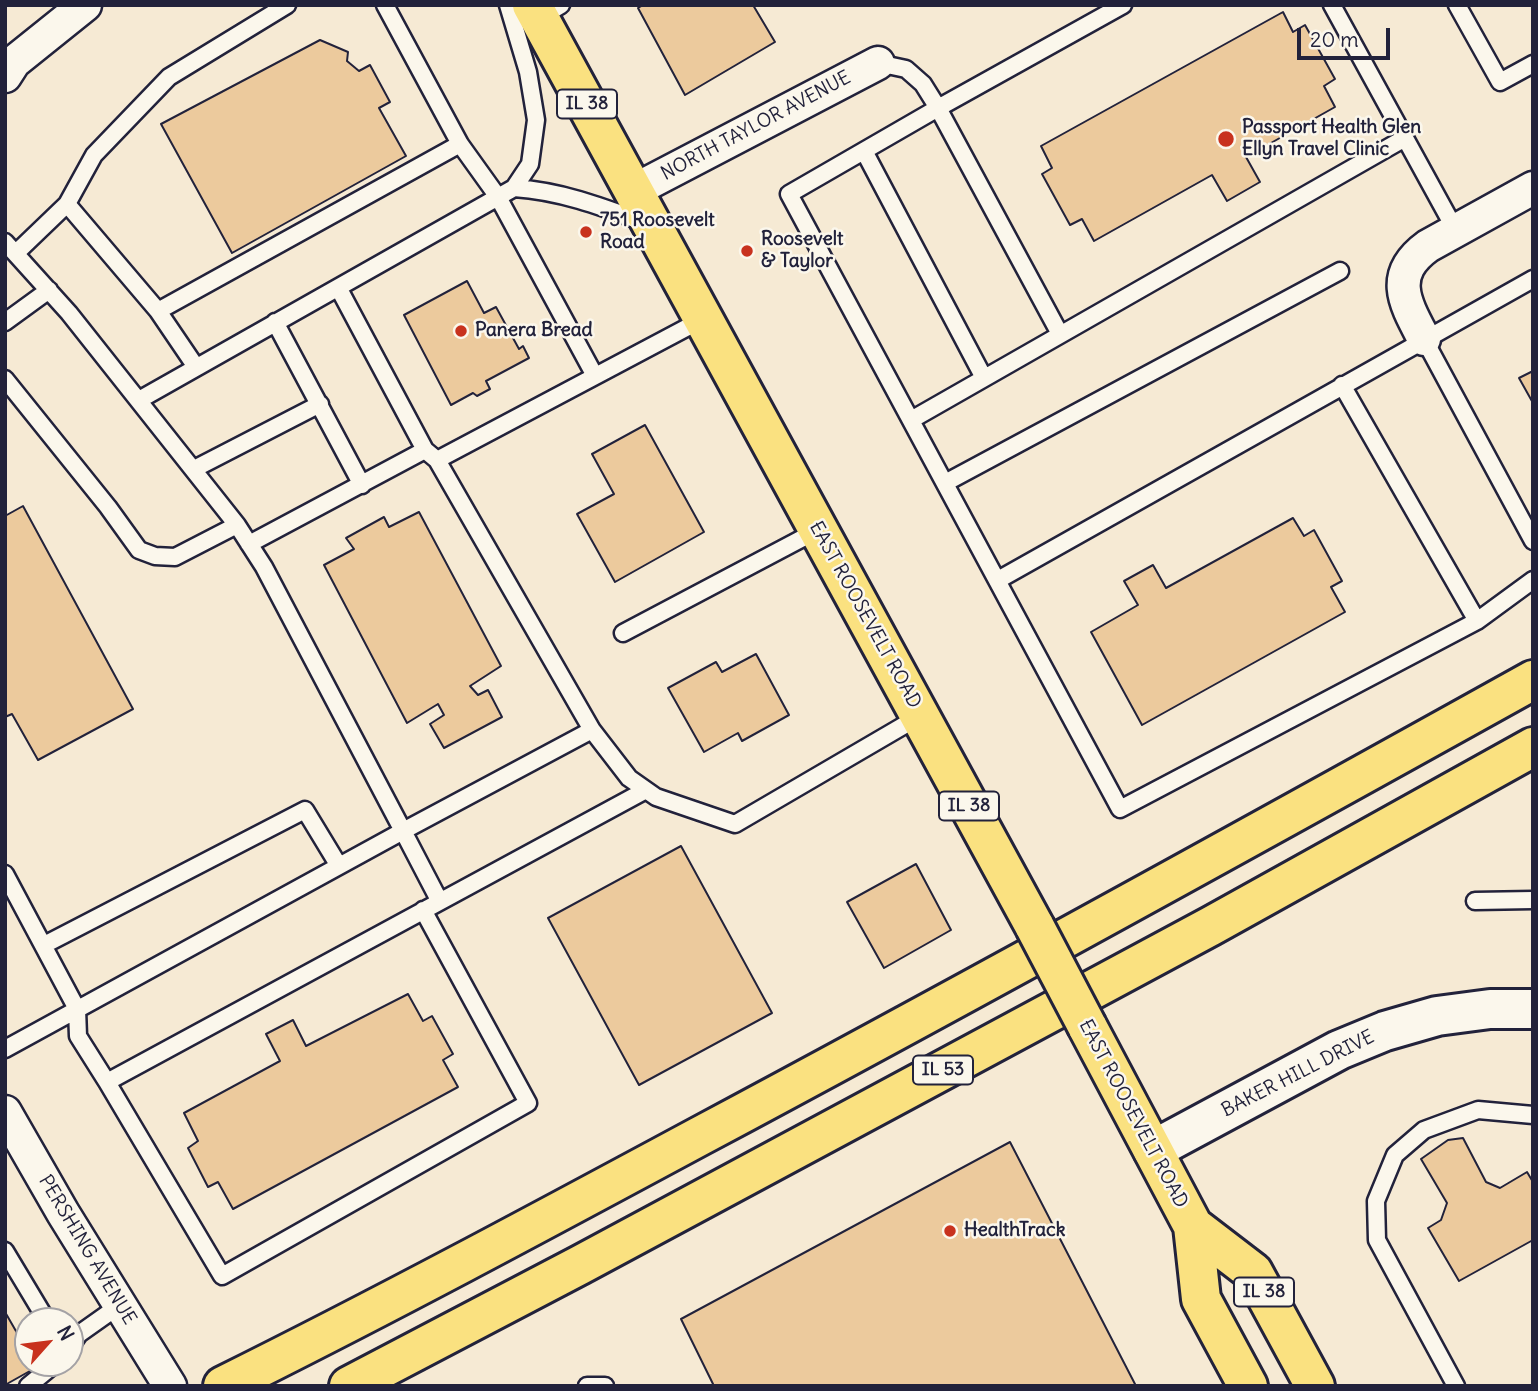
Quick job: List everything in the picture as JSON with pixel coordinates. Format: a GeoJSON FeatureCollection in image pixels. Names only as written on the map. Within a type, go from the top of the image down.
{"type":"FeatureCollection","features":[{"type":"Feature","properties":{"kind":"main road","name":"EAST ROOSEVELT ROAD"},"geometry":{"type":"LineString","coordinates":[[535,8],[1035,927],[1193,1226],[1201,1299],[1248,1386]]}},
{"type":"Feature","properties":{"kind":"main road"},"geometry":{"type":"LineString","coordinates":[[223,1386],[375,1309],[1118,911],[1533,680]]}},
{"type":"Feature","properties":{"kind":"main road","name":"IL 53"},"geometry":{"type":"LineString","coordinates":[[349,1386],[1056,1010],[1533,747]]}},
{"type":"Feature","properties":{"kind":"main road","name":"EAST ROOSEVELT ROAD"},"geometry":{"type":"LineString","coordinates":[[1193,1226],[1253,1272],[1315,1386]]}},
{"type":"Feature","properties":{"kind":"street"},"geometry":{"type":"LineString","coordinates":[[8,60],[85,5]]}},
{"type":"Feature","properties":{"kind":"street","name":"NORTH TAYLOR AVENUE"},"geometry":{"type":"LineString","coordinates":[[635,190],[878,63]]}},
{"type":"Feature","properties":{"kind":"street"},"geometry":{"type":"LineString","coordinates":[[1424,338],[1406,306],[1403,292],[1408,265],[1417,254],[1533,188]]}},
{"type":"Feature","properties":{"kind":"street","name":"BAKER HILL DRIVE"},"geometry":{"type":"LineString","coordinates":[[1153,1150],[1339,1050],[1385,1031],[1437,1016],[1490,1009],[1533,1009]]}},
{"type":"Feature","properties":{"kind":"street","name":"PERSHING AVENUE"},"geometry":{"type":"LineString","coordinates":[[5,1112],[170,1386]]}},
{"type":"Feature","properties":{"kind":"lane"},"geometry":{"type":"LineString","coordinates":[[287,5],[169,77],[94,155],[67,204],[11,248],[139,400],[237,525],[264,567],[439,900]]}},
{"type":"Feature","properties":{"kind":"lane"},"geometry":{"type":"LineString","coordinates":[[386,5],[460,144],[498,197],[595,376]]}},
{"type":"Feature","properties":{"kind":"lane"},"geometry":{"type":"LineString","coordinates":[[1123,5],[789,194],[1121,809],[1477,621],[1533,580]]}},
{"type":"Feature","properties":{"kind":"lane"},"geometry":{"type":"LineString","coordinates":[[1332,5],[1456,231]]}},
{"type":"Feature","properties":{"kind":"lane"},"geometry":{"type":"LineString","coordinates":[[1457,5],[1500,82],[1533,64]]}},
{"type":"Feature","properties":{"kind":"lane"},"geometry":{"type":"LineString","coordinates":[[139,400],[514,188],[530,164],[536,120],[528,72],[535,8]]}},
{"type":"Feature","properties":{"kind":"lane"},"geometry":{"type":"LineString","coordinates":[[878,63],[906,69],[923,84],[1060,334]]}},
{"type":"Feature","properties":{"kind":"lane"},"geometry":{"type":"LineString","coordinates":[[911,419],[1405,138]]}},
{"type":"Feature","properties":{"kind":"lane"},"geometry":{"type":"LineString","coordinates":[[158,311],[460,144]]}},
{"type":"Feature","properties":{"kind":"lane"},"geometry":{"type":"LineString","coordinates":[[864,151],[984,378]]}},
{"type":"Feature","properties":{"kind":"lane"},"geometry":{"type":"LineString","coordinates":[[514,188],[544,190],[582,199],[654,226]]}},
{"type":"Feature","properties":{"kind":"lane"},"geometry":{"type":"LineString","coordinates":[[67,204],[158,311],[196,368]]}},
{"type":"Feature","properties":{"kind":"lane"},"geometry":{"type":"LineString","coordinates":[[945,483],[1340,271]]}},
{"type":"Feature","properties":{"kind":"lane"},"geometry":{"type":"LineString","coordinates":[[998,580],[1533,279]]}},
{"type":"Feature","properties":{"kind":"lane"},"geometry":{"type":"LineString","coordinates":[[339,289],[431,455],[592,730],[629,778],[656,797],[735,824],[920,716]]}},
{"type":"Feature","properties":{"kind":"lane"},"geometry":{"type":"LineString","coordinates":[[5,322],[49,290]]}},
{"type":"Feature","properties":{"kind":"lane"},"geometry":{"type":"LineString","coordinates":[[249,544],[362,485],[595,376],[703,319]]}},
{"type":"Feature","properties":{"kind":"lane"},"geometry":{"type":"LineString","coordinates":[[275,323],[362,485]]}},
{"type":"Feature","properties":{"kind":"lane"},"geometry":{"type":"LineString","coordinates":[[1424,338],[1533,541]]}},
{"type":"Feature","properties":{"kind":"lane"},"geometry":{"type":"LineString","coordinates":[[5,379],[108,507],[139,550],[155,556],[175,557],[237,525]]}},
{"type":"Feature","properties":{"kind":"lane"},"geometry":{"type":"LineString","coordinates":[[1342,385],[1477,621]]}},
{"type":"Feature","properties":{"kind":"lane"},"geometry":{"type":"LineString","coordinates":[[194,469],[320,404]]}},
{"type":"Feature","properties":{"kind":"lane"},"geometry":{"type":"LineString","coordinates":[[623,633],[818,530]]}},
{"type":"Feature","properties":{"kind":"lane"},"geometry":{"type":"LineString","coordinates":[[5,1049],[592,730]]}},
{"type":"Feature","properties":{"kind":"lane"},"geometry":{"type":"LineString","coordinates":[[107,1082],[646,789]]}},
{"type":"Feature","properties":{"kind":"lane"},"geometry":{"type":"LineString","coordinates":[[44,945],[305,810],[339,866]]}},
{"type":"Feature","properties":{"kind":"lane"},"geometry":{"type":"LineString","coordinates":[[5,874],[77,1009],[78,1036],[222,1276],[528,1103],[423,910]]}},
{"type":"Feature","properties":{"kind":"lane"},"geometry":{"type":"LineString","coordinates":[[1475,901],[1533,900]]}},
{"type":"Feature","properties":{"kind":"lane"},"geometry":{"type":"LineString","coordinates":[[1457,1386],[1377,1240],[1376,1201],[1395,1155],[1424,1129],[1478,1110],[1533,1115]]}},
{"type":"Feature","properties":{"kind":"lane"},"geometry":{"type":"LineString","coordinates":[[5,1251],[39,1307]]}},
{"type":"Feature","properties":{"kind":"lane"},"geometry":{"type":"LineString","coordinates":[[84,1330],[120,1305]]}},
{"type":"Feature","properties":{"kind":"lane"},"geometry":{"type":"LineString","coordinates":[[587,1386],[605,1386]]}},
{"type":"Feature","properties":{"kind":"building"},"geometry":{"type":"Polygon","coordinates":[[[643,5],[753,5],[775,42],[685,95],[638,8],[643,5]]]}},
{"type":"Feature","properties":{"kind":"building"},"geometry":{"type":"Polygon","coordinates":[[[1283,12],[1293,32],[1305,25],[1335,79],[1324,86],[1335,107],[1246,157],[1260,182],[1227,201],[1212,175],[1094,241],[1082,219],[1070,225],[1042,174],[1052,168],[1041,146],[1283,12]]]}},
{"type":"Feature","properties":{"kind":"building"},"geometry":{"type":"Polygon","coordinates":[[[320,40],[348,52],[347,61],[359,71],[370,65],[390,102],[379,108],[406,156],[232,253],[161,124],[320,40]]]}},
{"type":"Feature","properties":{"kind":"building","name":"Panera Bread"},"geometry":{"type":"Polygon","coordinates":[[[467,281],[484,313],[496,307],[519,349],[523,346],[529,358],[486,381],[490,389],[477,396],[473,393],[451,405],[404,315],[467,281]]]}},
{"type":"Feature","properties":{"kind":"building"},"geometry":{"type":"Polygon","coordinates":[[[1533,371],[1533,403],[1519,378],[1533,371]]]}},
{"type":"Feature","properties":{"kind":"building"},"geometry":{"type":"Polygon","coordinates":[[[645,425],[704,532],[615,582],[577,514],[614,494],[592,454],[645,425]]]}},
{"type":"Feature","properties":{"kind":"building"},"geometry":{"type":"Polygon","coordinates":[[[23,506],[133,709],[38,760],[12,714],[5,717],[5,516],[23,506]]]}},
{"type":"Feature","properties":{"kind":"building"},"geometry":{"type":"Polygon","coordinates":[[[419,512],[501,666],[470,686],[478,695],[488,690],[502,717],[444,748],[430,724],[444,715],[438,704],[407,723],[324,565],[354,549],[346,538],[384,517],[389,527],[419,512]]]}},
{"type":"Feature","properties":{"kind":"building"},"geometry":{"type":"Polygon","coordinates":[[[1293,518],[1304,536],[1314,530],[1342,581],[1331,587],[1345,612],[1142,725],[1091,632],[1138,605],[1124,581],[1153,565],[1166,588],[1293,518]]]}},
{"type":"Feature","properties":{"kind":"building"},"geometry":{"type":"Polygon","coordinates":[[[756,654],[789,715],[742,741],[738,733],[704,752],[668,688],[716,662],[722,672],[756,654]]]}},
{"type":"Feature","properties":{"kind":"building"},"geometry":{"type":"Polygon","coordinates":[[[681,846],[772,1013],[639,1085],[548,918],[681,846]]]}},
{"type":"Feature","properties":{"kind":"building"},"geometry":{"type":"Polygon","coordinates":[[[916,864],[951,930],[884,968],[847,902],[916,864]]]}},
{"type":"Feature","properties":{"kind":"building"},"geometry":{"type":"Polygon","coordinates":[[[408,994],[423,1021],[432,1016],[453,1054],[443,1060],[458,1087],[233,1209],[218,1182],[208,1187],[188,1148],[198,1141],[184,1113],[280,1061],[266,1034],[293,1020],[306,1046],[408,994]]]}},
{"type":"Feature","properties":{"kind":"building"},"geometry":{"type":"Polygon","coordinates":[[[1463,1138],[1486,1182],[1500,1188],[1527,1172],[1533,1182],[1533,1240],[1459,1281],[1428,1228],[1441,1220],[1447,1203],[1421,1159],[1448,1140],[1463,1138]]]}},
{"type":"Feature","properties":{"kind":"building","name":"HealthTrack"},"geometry":{"type":"Polygon","coordinates":[[[1010,1142],[1136,1386],[714,1386],[681,1319],[1010,1142]]]}},
{"type":"Feature","properties":{"kind":"building"},"geometry":{"type":"Polygon","coordinates":[[[5,1312],[14,1328],[14,1377],[19,1377],[5,1385],[5,1312]]]}},
{"type":"Feature","properties":{"kind":"place","name":"Passport Health Glen Ellyn Travel Clinic"},"geometry":{"type":"Point","coordinates":[1226,139]}},
{"type":"Feature","properties":{"kind":"place","name":"751 Roosevelt Road"},"geometry":{"type":"Point","coordinates":[586,232]}},
{"type":"Feature","properties":{"kind":"place","name":"Roosevelt & Taylor"},"geometry":{"type":"Point","coordinates":[747,251]}},
{"type":"Feature","properties":{"kind":"place","name":"Panera Bread"},"geometry":{"type":"Point","coordinates":[461,331]}},
{"type":"Feature","properties":{"kind":"place","name":"HealthTrack"},"geometry":{"type":"Point","coordinates":[950,1231]}}]}
